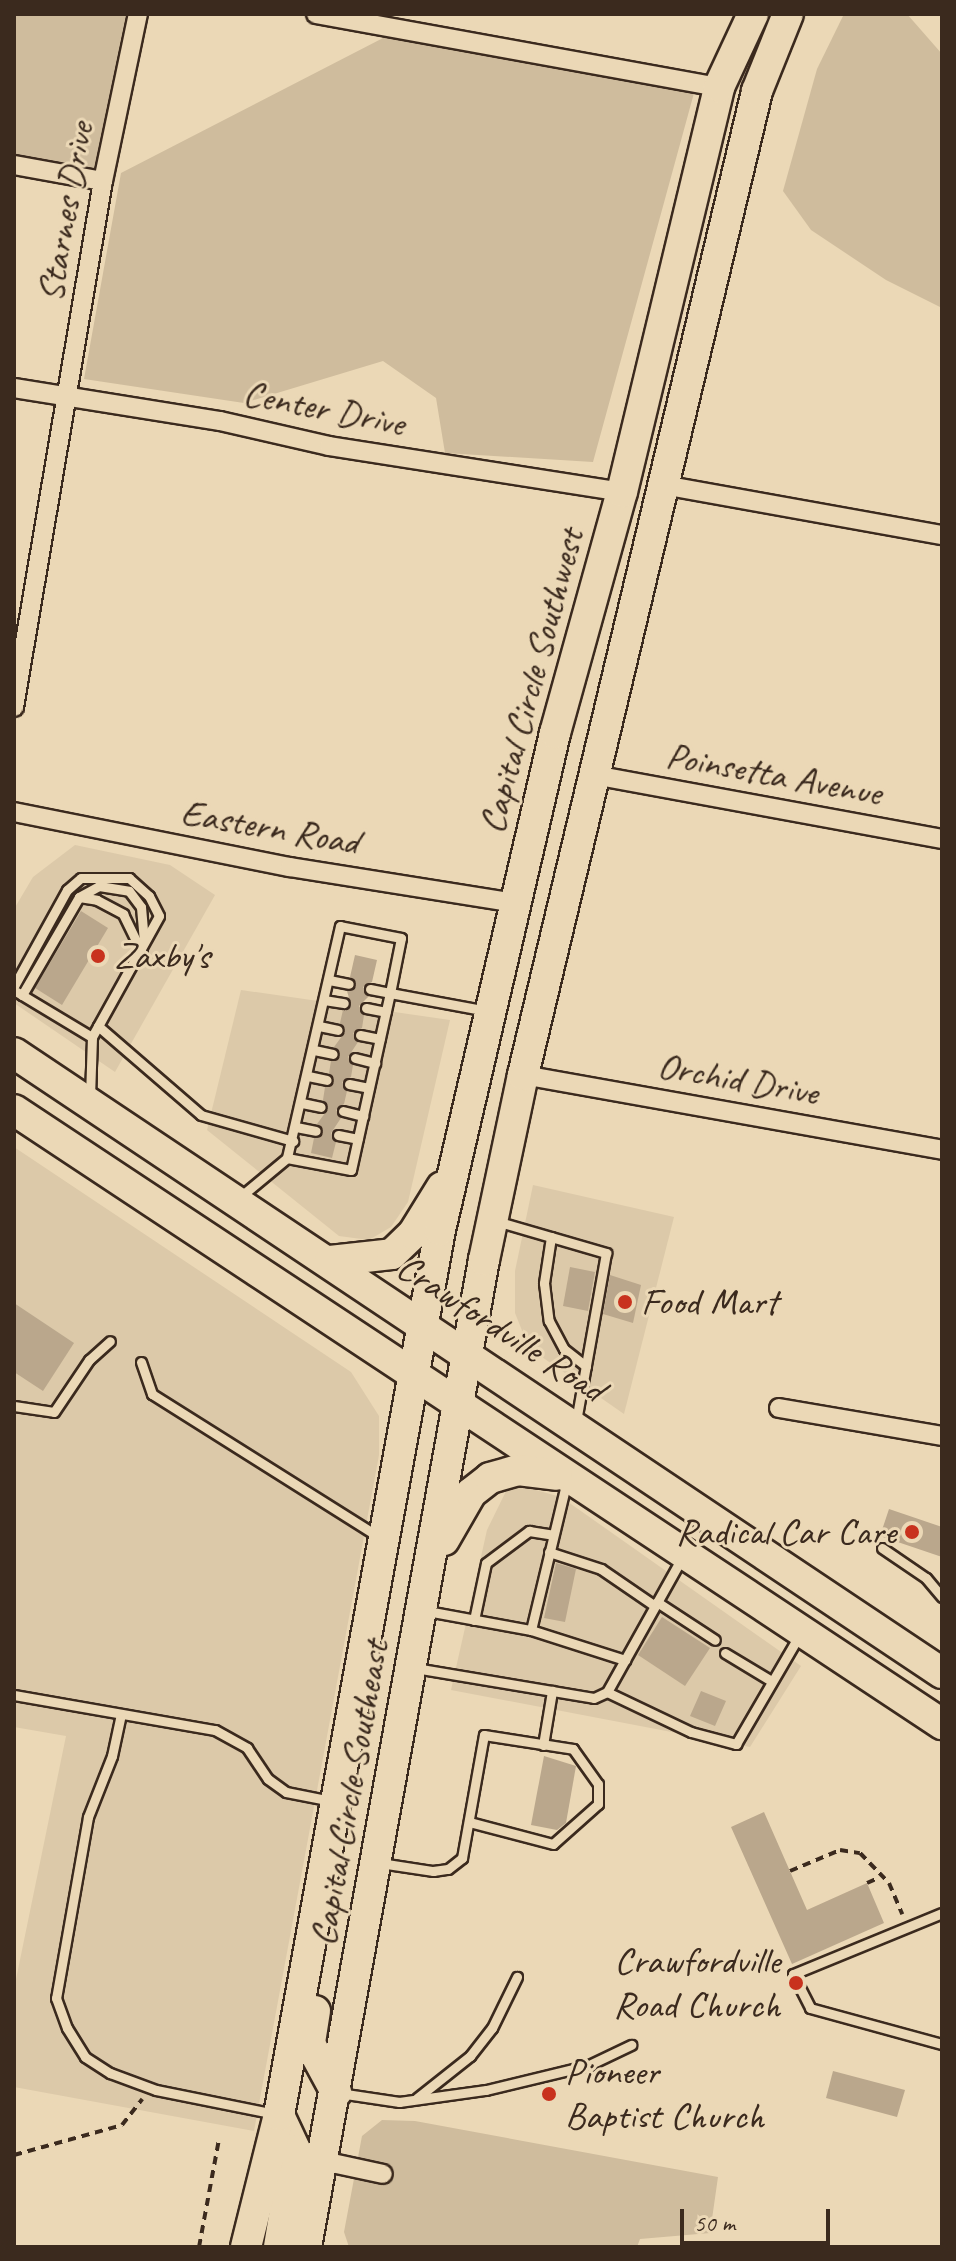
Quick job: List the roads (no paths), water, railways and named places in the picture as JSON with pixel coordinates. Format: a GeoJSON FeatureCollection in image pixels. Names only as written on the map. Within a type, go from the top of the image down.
{"type":"FeatureCollection","features":[{"type":"Feature","properties":{"kind":"main road","name":"Capital Circle Southwest"},"geometry":{"type":"LineString","coordinates":[[414,1376],[455,1165],[515,903],[622,492],[719,87],[753,14]]}},
{"type":"Feature","properties":{"kind":"main road","name":"Capital Circle Southwest"},"geometry":{"type":"LineString","coordinates":[[468,1352],[523,1075],[757,91],[788,14]]}},
{"type":"Feature","properties":{"kind":"main road","name":"Crawfordville Road"},"geometry":{"type":"LineString","coordinates":[[14,1053],[423,1322],[942,1671]]}},
{"type":"Feature","properties":{"kind":"main road"},"geometry":{"type":"LineString","coordinates":[[14,1110],[942,1724]]}},
{"type":"Feature","properties":{"kind":"main road"},"geometry":{"type":"LineString","coordinates":[[330,1261],[373,1260],[400,1248],[455,1165]]}},
{"type":"Feature","properties":{"kind":"main road","name":"Capital Circle Southeast"},"geometry":{"type":"LineString","coordinates":[[306,2247],[468,1352]]}},
{"type":"Feature","properties":{"kind":"main road","name":"Capital Circle Southeast"},"geometry":{"type":"LineString","coordinates":[[246,2247],[279,2115],[414,1376]]}},
{"type":"Feature","properties":{"kind":"main road"},"geometry":{"type":"LineString","coordinates":[[431,1563],[471,1493],[490,1478],[518,1470],[568,1477]]}},
{"type":"Feature","properties":{"kind":"main road"},"geometry":{"type":"LineString","coordinates":[[310,1951],[320,1982],[310,2044],[336,2092]]}},
{"type":"Feature","properties":{"kind":"main road"},"geometry":{"type":"LineString","coordinates":[[279,2115],[295,2150],[279,2247]]}},
{"type":"Feature","properties":{"kind":"street","name":"Starnes Drive"},"geometry":{"type":"LineString","coordinates":[[14,707],[23,594],[70,396],[103,181],[138,14]]}},
{"type":"Feature","properties":{"kind":"street"},"geometry":{"type":"LineString","coordinates":[[316,14],[719,87]]}},
{"type":"Feature","properties":{"kind":"street"},"geometry":{"type":"LineString","coordinates":[[14,165],[103,181]]}},
{"type":"Feature","properties":{"kind":"street","name":"Center Drive"},"geometry":{"type":"LineString","coordinates":[[14,388],[329,446],[622,492]]}},
{"type":"Feature","properties":{"kind":"street"},"geometry":{"type":"LineString","coordinates":[[663,485],[942,535]]}},
{"type":"Feature","properties":{"kind":"street","name":"Poinsetta Avenue"},"geometry":{"type":"LineString","coordinates":[[594,775],[942,839]]}},
{"type":"Feature","properties":{"kind":"street","name":"Eastern Road"},"geometry":{"type":"LineString","coordinates":[[14,812],[290,867],[515,903]]}},
{"type":"Feature","properties":{"kind":"street","name":"Orchid Drive"},"geometry":{"type":"LineString","coordinates":[[523,1075],[942,1150]]}},
{"type":"Feature","properties":{"kind":"street"},"geometry":{"type":"LineString","coordinates":[[779,1408],[942,1436]]}},
{"type":"Feature","properties":{"kind":"street"},"geometry":{"type":"LineString","coordinates":[[323,2161],[383,2174]]}},
{"type":"Feature","properties":{"kind":"lane"},"geometry":{"type":"LineString","coordinates":[[17,990],[67,890],[81,878],[129,878],[149,896],[159,916],[142,953],[92,1037],[90,1103]]}},
{"type":"Feature","properties":{"kind":"lane"},"geometry":{"type":"LineString","coordinates":[[17,990],[79,897],[99,886],[129,891],[141,907],[146,927],[142,953]]}},
{"type":"Feature","properties":{"kind":"lane"},"geometry":{"type":"LineString","coordinates":[[79,897],[97,900],[123,914],[142,953]]}},
{"type":"Feature","properties":{"kind":"lane"},"geometry":{"type":"LineString","coordinates":[[238,1200],[249,1184],[287,1158],[340,926],[401,938],[351,1170],[287,1158]]}},
{"type":"Feature","properties":{"kind":"lane"},"geometry":{"type":"LineString","coordinates":[[329,980],[349,984]]}},
{"type":"Feature","properties":{"kind":"lane"},"geometry":{"type":"LineString","coordinates":[[370,989],[491,1011]]}},
{"type":"Feature","properties":{"kind":"lane"},"geometry":{"type":"LineString","coordinates":[[17,990],[92,1037]]}},
{"type":"Feature","properties":{"kind":"lane"},"geometry":{"type":"LineString","coordinates":[[324,1000],[344,1003]]}},
{"type":"Feature","properties":{"kind":"lane"},"geometry":{"type":"LineString","coordinates":[[366,1008],[386,1012]]}},
{"type":"Feature","properties":{"kind":"lane"},"geometry":{"type":"LineString","coordinates":[[98,1026],[201,1115],[293,1141]]}},
{"type":"Feature","properties":{"kind":"lane"},"geometry":{"type":"LineString","coordinates":[[319,1026],[338,1030]]}},
{"type":"Feature","properties":{"kind":"lane"},"geometry":{"type":"LineString","coordinates":[[360,1035],[380,1039]]}},
{"type":"Feature","properties":{"kind":"lane"},"geometry":{"type":"LineString","coordinates":[[314,1050],[333,1054]]}},
{"type":"Feature","properties":{"kind":"lane"},"geometry":{"type":"LineString","coordinates":[[355,1058],[375,1063]]}},
{"type":"Feature","properties":{"kind":"lane"},"geometry":{"type":"LineString","coordinates":[[308,1076],[327,1080]]}},
{"type":"Feature","properties":{"kind":"lane"},"geometry":{"type":"LineString","coordinates":[[349,1084],[369,1088]]}},
{"type":"Feature","properties":{"kind":"lane"},"geometry":{"type":"LineString","coordinates":[[302,1103],[321,1107]]}},
{"type":"Feature","properties":{"kind":"lane"},"geometry":{"type":"LineString","coordinates":[[343,1111],[363,1116]]}},
{"type":"Feature","properties":{"kind":"lane"},"geometry":{"type":"LineString","coordinates":[[296,1127],[316,1131]]}},
{"type":"Feature","properties":{"kind":"lane"},"geometry":{"type":"LineString","coordinates":[[338,1135],[358,1139]]}},
{"type":"Feature","properties":{"kind":"lane"},"geometry":{"type":"LineString","coordinates":[[492,1219],[606,1253],[576,1425]]}},
{"type":"Feature","properties":{"kind":"lane"},"geometry":{"type":"LineString","coordinates":[[551,1237],[544,1283],[549,1321],[564,1349],[586,1366]]}},
{"type":"Feature","properties":{"kind":"lane"},"geometry":{"type":"LineString","coordinates":[[14,1406],[54,1412],[89,1360],[110,1341]]}},
{"type":"Feature","properties":{"kind":"lane"},"geometry":{"type":"LineString","coordinates":[[141,1362],[152,1394],[386,1541]]}},
{"type":"Feature","properties":{"kind":"lane"},"geometry":{"type":"LineString","coordinates":[[531,1630],[568,1477]]}},
{"type":"Feature","properties":{"kind":"lane"},"geometry":{"type":"LineString","coordinates":[[474,1620],[486,1563],[529,1531],[553,1535]]}},
{"type":"Feature","properties":{"kind":"lane"},"geometry":{"type":"LineString","coordinates":[[882,1548],[926,1578],[942,1597]]}},
{"type":"Feature","properties":{"kind":"lane"},"geometry":{"type":"LineString","coordinates":[[549,1552],[601,1569],[715,1640]]}},
{"type":"Feature","properties":{"kind":"lane"},"geometry":{"type":"LineString","coordinates":[[412,1667],[594,1698],[607,1692],[683,1555]]}},
{"type":"Feature","properties":{"kind":"lane"},"geometry":{"type":"LineString","coordinates":[[422,1611],[531,1630],[625,1660]]}},
{"type":"Feature","properties":{"kind":"lane"},"geometry":{"type":"LineString","coordinates":[[607,1692],[691,1732],[736,1744],[766,1698],[770,1680],[801,1632]]}},
{"type":"Feature","properties":{"kind":"lane"},"geometry":{"type":"LineString","coordinates":[[725,1653],[770,1680]]}},
{"type":"Feature","properties":{"kind":"lane"},"geometry":{"type":"LineString","coordinates":[[543,1745],[552,1691]]}},
{"type":"Feature","properties":{"kind":"lane"},"geometry":{"type":"LineString","coordinates":[[14,1695],[233,1736],[268,1779],[286,1792],[338,1802]]}},
{"type":"Feature","properties":{"kind":"lane"},"geometry":{"type":"LineString","coordinates":[[121,1714],[112,1756],[88,1817],[56,1998],[85,2057],[151,2088],[279,2115]]}},
{"type":"Feature","properties":{"kind":"lane"},"geometry":{"type":"LineString","coordinates":[[376,1863],[448,1869],[462,1858],[484,1735],[573,1749],[598,1784],[598,1804],[553,1844],[469,1822]]}},
{"type":"Feature","properties":{"kind":"lane"},"geometry":{"type":"LineString","coordinates":[[942,1913],[793,1974],[810,2008],[942,2044]]}},
{"type":"Feature","properties":{"kind":"lane"},"geometry":{"type":"LineString","coordinates":[[414,2100],[470,2056],[492,2028],[517,1977]]}},
{"type":"Feature","properties":{"kind":"lane"},"geometry":{"type":"LineString","coordinates":[[336,2092],[414,2100],[547,2077],[631,2045]]}},
{"type":"Feature","properties":{"kind":"place","name":"Zaxby's"},"geometry":{"type":"Point","coordinates":[98,956]}},
{"type":"Feature","properties":{"kind":"place","name":"Food Mart"},"geometry":{"type":"Point","coordinates":[625,1302]}},
{"type":"Feature","properties":{"kind":"place","name":"Radical Car Care"},"geometry":{"type":"Point","coordinates":[912,1532]}},
{"type":"Feature","properties":{"kind":"place","name":"Crawfordville Road Church"},"geometry":{"type":"Point","coordinates":[796,1983]}},
{"type":"Feature","properties":{"kind":"place","name":"Pioneer Baptist Church"},"geometry":{"type":"Point","coordinates":[549,2094]}}]}
